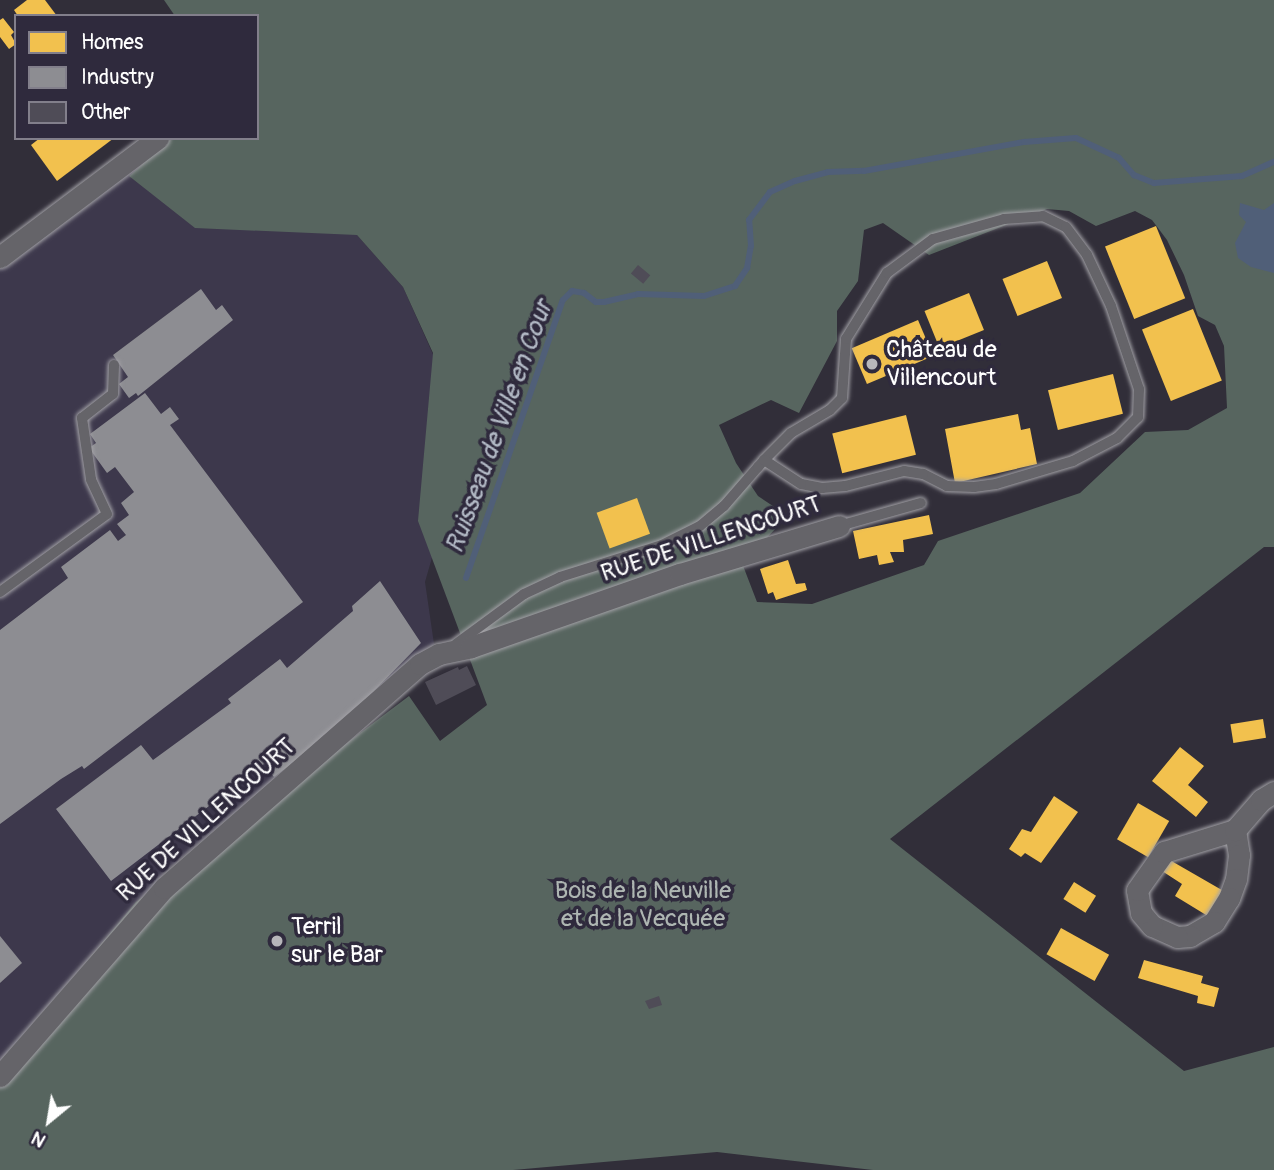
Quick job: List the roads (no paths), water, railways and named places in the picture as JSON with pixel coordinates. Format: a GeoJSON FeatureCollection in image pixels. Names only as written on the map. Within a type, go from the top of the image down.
{"type":"FeatureCollection","features":[{"type":"Feature","properties":{"kind":"street"},"geometry":{"type":"LineString","coordinates":[[0,257],[155,140]]}},
{"type":"Feature","properties":{"kind":"street","name":"RUE DE VILLENCOURT"},"geometry":{"type":"LineString","coordinates":[[0,1076],[164,887],[420,664],[439,654],[471,647],[680,574],[839,526]]}},
{"type":"Feature","properties":{"kind":"street"},"geometry":{"type":"LineString","coordinates":[[1236,830],[1239,855],[1236,879],[1229,898],[1214,922],[1200,932],[1177,937],[1152,926],[1141,913],[1136,890],[1164,852],[1236,830],[1261,800],[1274,792]]}},
{"type":"Feature","properties":{"kind":"lane","name":"RUE DE VILLENCOURT"},"geometry":{"type":"LineString","coordinates":[[439,654],[524,594],[561,578],[662,545],[700,526],[724,506],[764,460],[791,433],[830,411],[842,398],[845,381],[842,354],[846,339],[887,273],[933,239],[1004,219],[1043,216],[1066,227],[1087,255],[1111,306],[1139,388],[1138,417],[1117,438],[1073,461],[996,484],[974,487],[947,486],[923,474],[904,471],[845,486],[822,488],[802,484],[764,460]]}},
{"type":"Feature","properties":{"kind":"lane"},"geometry":{"type":"LineString","coordinates":[[0,592],[107,514],[91,479],[82,418],[113,394],[114,365]]}},
{"type":"Feature","properties":{"kind":"lane","name":"RUE DE VILLENCOURT"},"geometry":{"type":"LineString","coordinates":[[839,526],[921,503]]}},
{"type":"Feature","properties":{"kind":"water"},"geometry":{"type":"Polygon","coordinates":[[[1240,203],[1264,210],[1274,203],[1274,273],[1251,267],[1238,258],[1235,243],[1246,222],[1239,215],[1240,203]]]}},
{"type":"Feature","properties":{"kind":"waterway","name":"Ruisseau de Ville en Cour"},"geometry":{"type":"LineString","coordinates":[[466,578],[563,300],[572,291],[584,293],[596,302],[604,302],[638,294],[704,296],[735,286],[747,268],[751,246],[749,220],[770,192],[795,181],[828,172],[864,171],[1024,142],[1076,138],[1119,158],[1134,175],[1154,183],[1242,176],[1274,162]]}},
{"type":"Feature","properties":{"kind":"place","name":"Château de Villencourt"},"geometry":{"type":"Point","coordinates":[872,364]}},
{"type":"Feature","properties":{"kind":"place","name":"Terril sur le Bar"},"geometry":{"type":"Point","coordinates":[277,941]}},
{"type":"Feature","properties":{"kind":"park label","name":"Bois de la Neuville et de la Vecquée"},"geometry":{"type":"Point","coordinates":[643,905]}}]}
